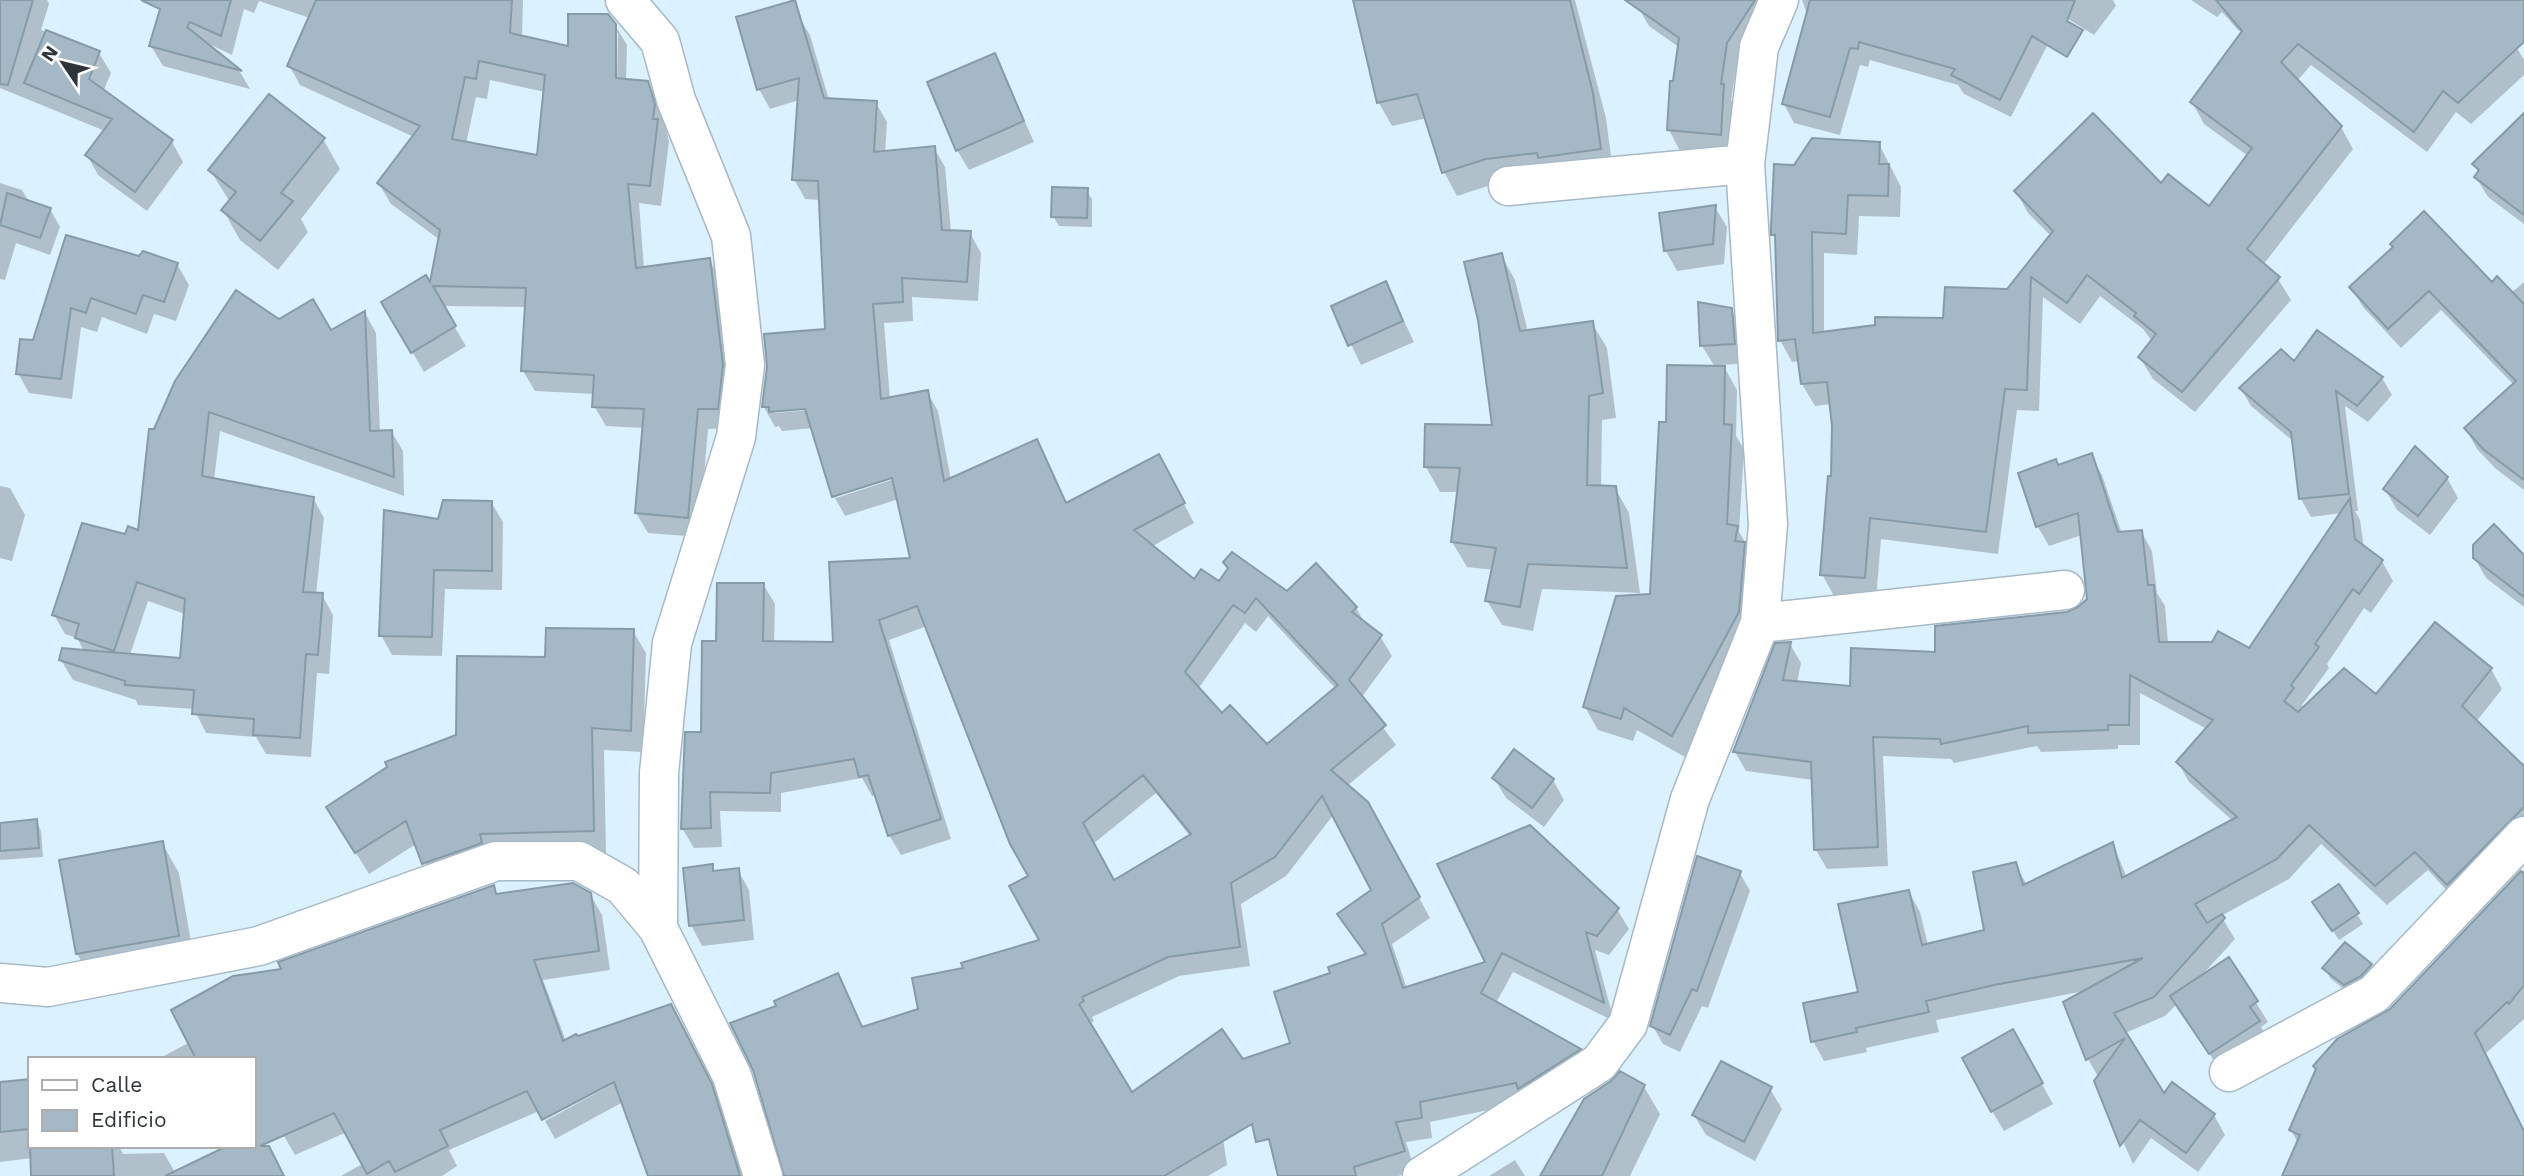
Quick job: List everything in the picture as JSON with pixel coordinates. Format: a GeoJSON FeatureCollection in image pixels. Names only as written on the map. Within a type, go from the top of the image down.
{"type":"FeatureCollection","features":[{"type":"Feature","properties":{"kind":"street"},"geometry":{"type":"LineString","coordinates":[[625,0],[660,41],[676,100],[731,236],[745,365],[736,437],[672,643],[659,773],[658,928]]}},
{"type":"Feature","properties":{"kind":"street"},"geometry":{"type":"LineString","coordinates":[[1422,1176],[1598,1063],[1628,1024],[1690,799],[1760,623],[1768,524],[1745,164],[1759,47],[1779,0]]}},
{"type":"Feature","properties":{"kind":"street"},"geometry":{"type":"LineString","coordinates":[[1508,186],[1745,164]]}},
{"type":"Feature","properties":{"kind":"street"},"geometry":{"type":"LineString","coordinates":[[1760,623],[2065,590]]}},
{"type":"Feature","properties":{"kind":"street"},"geometry":{"type":"LineString","coordinates":[[2229,1072],[2374,994],[2524,836]]}},
{"type":"Feature","properties":{"kind":"street"},"geometry":{"type":"LineString","coordinates":[[0,983],[48,987],[259,946],[496,861],[579,861],[622,886],[658,928],[733,1076],[763,1176]]}},
{"type":"Feature","properties":{"kind":"building"},"geometry":{"type":"Polygon","coordinates":[[[0,0],[33,0],[8,85],[0,84],[0,0]]]}},
{"type":"Feature","properties":{"kind":"building"},"geometry":{"type":"Polygon","coordinates":[[[141,0],[231,0],[221,36],[190,22],[187,27],[242,71],[149,46],[160,9],[141,0]]]}},
{"type":"Feature","properties":{"kind":"building"},"geometry":{"type":"Polygon","coordinates":[[[316,0],[512,0],[510,33],[568,46],[568,14],[608,14],[616,24],[616,78],[648,81],[655,104],[653,119],[658,119],[650,186],[628,184],[636,268],[710,258],[723,365],[718,409],[698,409],[688,518],[635,513],[644,409],[592,407],[594,375],[521,371],[526,288],[433,286],[456,326],[411,353],[381,302],[426,275],[430,282],[440,230],[377,183],[420,126],[287,66],[316,0]],[[479,61],[476,79],[465,77],[452,139],[537,155],[545,75],[479,61]]]}},
{"type":"Feature","properties":{"kind":"building"},"geometry":{"type":"Polygon","coordinates":[[[795,0],[824,98],[877,101],[874,152],[935,146],[942,230],[971,231],[967,282],[902,278],[903,302],[873,304],[881,399],[928,390],[944,481],[1037,439],[1066,503],[1159,454],[1185,503],[1134,530],[1194,579],[1201,569],[1219,581],[1228,568],[1223,562],[1232,552],[1287,591],[1316,563],[1357,607],[1352,612],[1382,635],[1349,680],[1386,725],[1331,770],[1368,802],[1420,897],[1382,924],[1403,988],[1485,962],[1437,864],[1530,825],[1619,908],[1597,936],[1586,932],[1604,1003],[1502,953],[1481,993],[1581,1049],[1518,1089],[1516,1083],[1420,1102],[1422,1118],[1396,1122],[1405,1151],[1354,1167],[1356,1176],[1278,1176],[1269,1139],[1256,1142],[1252,1124],[1164,1176],[784,1176],[753,1070],[730,1023],[776,1006],[774,1001],[838,973],[862,1027],[918,1009],[912,978],[963,968],[961,963],[1039,940],[1009,886],[1028,876],[1010,844],[917,606],[879,620],[941,819],[888,836],[868,775],[859,777],[854,759],[771,773],[770,793],[710,792],[711,828],[681,829],[685,732],[701,732],[702,641],[716,641],[717,583],[764,583],[763,641],[833,642],[829,562],[910,558],[892,478],[832,497],[805,409],[769,412],[769,407],[762,407],[767,367],[764,334],[825,329],[818,181],[792,180],[799,78],[757,90],[736,17],[795,0]],[[1256,598],[1245,613],[1233,605],[1185,672],[1222,713],[1230,705],[1267,744],[1338,685],[1256,598]],[[1143,775],[1083,823],[1114,880],[1191,834],[1143,775]],[[1322,796],[1275,857],[1231,883],[1240,947],[1168,957],[1082,997],[1084,1001],[1079,1004],[1132,1092],[1222,1029],[1243,1059],[1290,1043],[1274,992],[1330,973],[1328,967],[1366,954],[1337,914],[1371,890],[1322,796]]]}},
{"type":"Feature","properties":{"kind":"building"},"geometry":{"type":"Polygon","coordinates":[[[1353,0],[1570,0],[1593,93],[1601,149],[1538,158],[1537,153],[1486,159],[1442,173],[1417,94],[1377,103],[1353,0]]]}},
{"type":"Feature","properties":{"kind":"building"},"geometry":{"type":"Polygon","coordinates":[[[1625,0],[1755,0],[1727,43],[1721,84],[1724,84],[1721,135],[1667,130],[1670,81],[1673,81],[1679,38],[1625,0]]]}},
{"type":"Feature","properties":{"kind":"building"},"geometry":{"type":"Polygon","coordinates":[[[1810,0],[2075,0],[2067,21],[2083,30],[2067,57],[2032,36],[2000,100],[1951,75],[1955,69],[1859,42],[1858,49],[1850,48],[1830,117],[1782,104],[1810,0]]]}},
{"type":"Feature","properties":{"kind":"building"},"geometry":{"type":"Polygon","coordinates":[[[2216,0],[2524,0],[2524,42],[2458,103],[2443,91],[2414,132],[2298,44],[2281,62],[2342,126],[2247,249],[2280,277],[2182,392],[2138,357],[2156,334],[2134,316],[2136,313],[2087,275],[2067,303],[2031,277],[2027,390],[2005,389],[1986,532],[1870,518],[1865,578],[1820,575],[1828,476],[1831,476],[1832,426],[1827,382],[1801,384],[1795,339],[1778,341],[1775,235],[1771,235],[1774,164],[1794,165],[1812,138],[1880,142],[1879,164],[1889,164],[1888,196],[1848,195],[1846,234],[1812,232],[1813,333],[1875,325],[1875,317],[1943,318],[1945,287],[2007,289],[2053,231],[2014,191],[2093,113],[2161,183],[2168,174],[2209,206],[2252,148],[2190,102],[2242,31],[2216,0]]]}},
{"type":"Feature","properties":{"kind":"building"},"geometry":{"type":"Polygon","coordinates":[[[46,30],[100,51],[89,79],[173,140],[135,192],[85,155],[112,119],[24,83],[46,30]]]}},
{"type":"Feature","properties":{"kind":"building"},"geometry":{"type":"Polygon","coordinates":[[[995,53],[1024,121],[956,151],[927,82],[995,53]]]}},
{"type":"Feature","properties":{"kind":"building"},"geometry":{"type":"Polygon","coordinates":[[[269,94],[325,138],[281,193],[293,201],[260,241],[221,210],[236,192],[208,170],[269,94]]]}},
{"type":"Feature","properties":{"kind":"building"},"geometry":{"type":"Polygon","coordinates":[[[2524,113],[2524,215],[2474,177],[2479,170],[2472,164],[2524,113]]]}},
{"type":"Feature","properties":{"kind":"building"},"geometry":{"type":"Polygon","coordinates":[[[1052,187],[1088,188],[1087,218],[1051,217],[1052,187]]]}},
{"type":"Feature","properties":{"kind":"building"},"geometry":{"type":"Polygon","coordinates":[[[7,193],[51,208],[40,238],[0,225],[7,193]]]}},
{"type":"Feature","properties":{"kind":"building"},"geometry":{"type":"Polygon","coordinates":[[[1716,205],[1713,244],[1664,251],[1659,213],[1716,205]]]}},
{"type":"Feature","properties":{"kind":"building"},"geometry":{"type":"Polygon","coordinates":[[[2424,211],[2492,282],[2497,276],[2524,304],[2524,480],[2483,449],[2464,428],[2516,381],[2429,291],[2388,329],[2349,287],[2393,247],[2390,244],[2424,211]]]}},
{"type":"Feature","properties":{"kind":"building"},"geometry":{"type":"Polygon","coordinates":[[[66,235],[139,256],[143,251],[178,263],[164,302],[143,295],[136,314],[91,298],[86,313],[71,308],[61,379],[16,374],[20,339],[33,340],[66,235]]]}},
{"type":"Feature","properties":{"kind":"building"},"geometry":{"type":"Polygon","coordinates":[[[1502,253],[1520,331],[1593,321],[1603,393],[1589,396],[1587,485],[1616,486],[1627,568],[1528,564],[1520,607],[1485,601],[1496,548],[1451,542],[1460,468],[1424,467],[1425,424],[1492,425],[1478,320],[1464,262],[1502,253]]]}},
{"type":"Feature","properties":{"kind":"building"},"geometry":{"type":"Polygon","coordinates":[[[1386,281],[1403,321],[1348,346],[1331,306],[1386,281]]]}},
{"type":"Feature","properties":{"kind":"building"},"geometry":{"type":"Polygon","coordinates":[[[236,290],[279,319],[313,299],[331,330],[365,311],[370,431],[392,430],[394,477],[209,412],[202,476],[314,497],[303,592],[323,593],[318,655],[306,654],[300,738],[253,735],[254,719],[192,714],[194,690],[125,685],[125,681],[59,660],[62,648],[180,658],[185,599],[137,582],[114,651],[75,638],[79,624],[52,615],[82,523],[125,534],[128,526],[138,530],[149,429],[154,429],[175,381],[236,290]]]}},
{"type":"Feature","properties":{"kind":"building"},"geometry":{"type":"Polygon","coordinates":[[[1698,302],[1732,308],[1735,344],[1700,346],[1698,302]]]}},
{"type":"Feature","properties":{"kind":"building"},"geometry":{"type":"Polygon","coordinates":[[[2317,330],[2383,377],[2357,406],[2336,391],[2349,494],[2299,499],[2291,432],[2239,388],[2281,349],[2294,361],[2317,330]]]}},
{"type":"Feature","properties":{"kind":"building"},"geometry":{"type":"Polygon","coordinates":[[[1667,365],[1725,366],[1724,424],[1732,425],[1727,524],[1738,526],[1735,541],[1745,542],[1739,612],[1672,736],[1624,708],[1621,719],[1583,707],[1616,596],[1650,594],[1659,422],[1666,422],[1667,365]]]}},
{"type":"Feature","properties":{"kind":"building"},"geometry":{"type":"Polygon","coordinates":[[[2415,446],[2448,477],[2418,516],[2383,489],[2415,446]]]}},
{"type":"Feature","properties":{"kind":"building"},"geometry":{"type":"Polygon","coordinates":[[[2092,453],[2118,532],[2142,530],[2148,585],[2154,585],[2159,642],[2212,642],[2218,631],[2249,648],[2350,498],[2355,539],[2383,560],[2359,594],[2353,589],[2315,644],[2319,647],[2291,685],[2294,688],[2284,701],[2298,712],[2344,668],[2376,694],[2435,622],[2492,668],[2462,706],[2524,766],[2524,807],[2447,885],[2415,852],[2375,886],[2309,825],[2277,859],[2195,904],[2207,923],[2222,914],[2225,918],[2154,997],[2114,1013],[2164,1093],[2172,1082],[2215,1114],[2186,1153],[2140,1120],[2120,1146],[2094,1081],[2125,1038],[2086,1060],[2063,1002],[2143,958],[1994,985],[1926,1001],[1929,1012],[1856,1028],[1857,1032],[1811,1042],[1803,1003],[1858,992],[1838,904],[1909,890],[1922,945],[1984,930],[1973,872],[2016,862],[2023,885],[2113,842],[2122,878],[2237,817],[2176,762],[2213,720],[2130,675],[2129,725],[2108,725],[2108,730],[2028,733],[2028,726],[1941,744],[1940,739],[1873,737],[1878,847],[1814,850],[1811,762],[1733,752],[1775,643],[1791,642],[1783,680],[1850,686],[1851,648],[1935,652],[1935,626],[2067,612],[2078,607],[2087,599],[2078,513],[2036,527],[2018,473],[2056,459],[2058,465],[2092,453]]]}},
{"type":"Feature","properties":{"kind":"building"},"geometry":{"type":"Polygon","coordinates":[[[443,500],[492,501],[492,571],[434,570],[432,637],[379,636],[384,510],[438,519],[443,500]]]}},
{"type":"Feature","properties":{"kind":"building"},"geometry":{"type":"Polygon","coordinates":[[[2494,524],[2524,555],[2524,597],[2473,558],[2473,545],[2494,524]]]}},
{"type":"Feature","properties":{"kind":"building"},"geometry":{"type":"Polygon","coordinates":[[[546,628],[634,629],[631,731],[592,728],[594,831],[480,834],[482,843],[422,864],[406,821],[355,853],[326,807],[387,767],[385,762],[456,735],[457,656],[545,657],[546,628]]]}},
{"type":"Feature","properties":{"kind":"building"},"geometry":{"type":"Polygon","coordinates":[[[1514,749],[1554,779],[1532,808],[1492,778],[1514,749]]]}},
{"type":"Feature","properties":{"kind":"building"},"geometry":{"type":"Polygon","coordinates":[[[37,819],[39,848],[0,851],[0,823],[37,819]]]}},
{"type":"Feature","properties":{"kind":"building"},"geometry":{"type":"Polygon","coordinates":[[[163,841],[179,936],[76,954],[59,860],[163,841]]]}},
{"type":"Feature","properties":{"kind":"building"},"geometry":{"type":"Polygon","coordinates":[[[1697,856],[1741,871],[1697,991],[1692,989],[1670,1035],[1650,1026],[1697,856]]]}},
{"type":"Feature","properties":{"kind":"building"},"geometry":{"type":"Polygon","coordinates":[[[713,864],[713,871],[739,868],[744,920],[689,926],[683,868],[713,864]]]}},
{"type":"Feature","properties":{"kind":"building"},"geometry":{"type":"Polygon","coordinates":[[[2521,871],[2524,874],[2524,985],[2509,1004],[2507,1002],[2475,1033],[2524,1131],[2524,1176],[2282,1176],[2300,1135],[2289,1130],[2316,1069],[2313,1066],[2337,1039],[2390,1009],[2521,871]]]}},
{"type":"Feature","properties":{"kind":"building"},"geometry":{"type":"Polygon","coordinates":[[[573,883],[591,893],[599,951],[534,960],[563,1041],[576,1034],[578,1036],[671,1004],[712,1084],[740,1176],[648,1176],[614,1082],[542,1120],[527,1091],[440,1130],[448,1146],[395,1172],[389,1161],[367,1174],[334,1113],[260,1146],[269,1146],[284,1176],[165,1176],[223,1148],[256,1148],[256,1057],[195,1057],[171,1010],[233,976],[281,969],[278,962],[494,885],[496,894],[573,883]]]}},
{"type":"Feature","properties":{"kind":"building"},"geometry":{"type":"Polygon","coordinates":[[[2339,884],[2359,913],[2332,931],[2312,902],[2339,884]]]}},
{"type":"Feature","properties":{"kind":"building"},"geometry":{"type":"Polygon","coordinates":[[[2345,942],[2372,964],[2361,976],[2344,985],[2322,968],[2345,942]]]}},
{"type":"Feature","properties":{"kind":"building"},"geometry":{"type":"Polygon","coordinates":[[[2229,957],[2258,1001],[2250,1007],[2260,1021],[2209,1054],[2170,996],[2229,957]]]}},
{"type":"Feature","properties":{"kind":"building"},"geometry":{"type":"Polygon","coordinates":[[[2013,1029],[2043,1083],[1991,1112],[1962,1058],[2013,1029]]]}},
{"type":"Feature","properties":{"kind":"building"},"geometry":{"type":"Polygon","coordinates":[[[1721,1061],[1772,1087],[1744,1142],[1692,1115],[1721,1061]]]}},
{"type":"Feature","properties":{"kind":"building"},"geometry":{"type":"Polygon","coordinates":[[[1620,1071],[1645,1085],[1602,1176],[1540,1176],[1584,1099],[1611,1081],[1620,1071]]]}},
{"type":"Feature","properties":{"kind":"building"},"geometry":{"type":"Polygon","coordinates":[[[28,1079],[28,1129],[0,1132],[0,1082],[28,1079]]]}},
{"type":"Feature","properties":{"kind":"building"},"geometry":{"type":"Polygon","coordinates":[[[30,1148],[112,1148],[114,1176],[31,1176],[30,1148]]]}}]}
